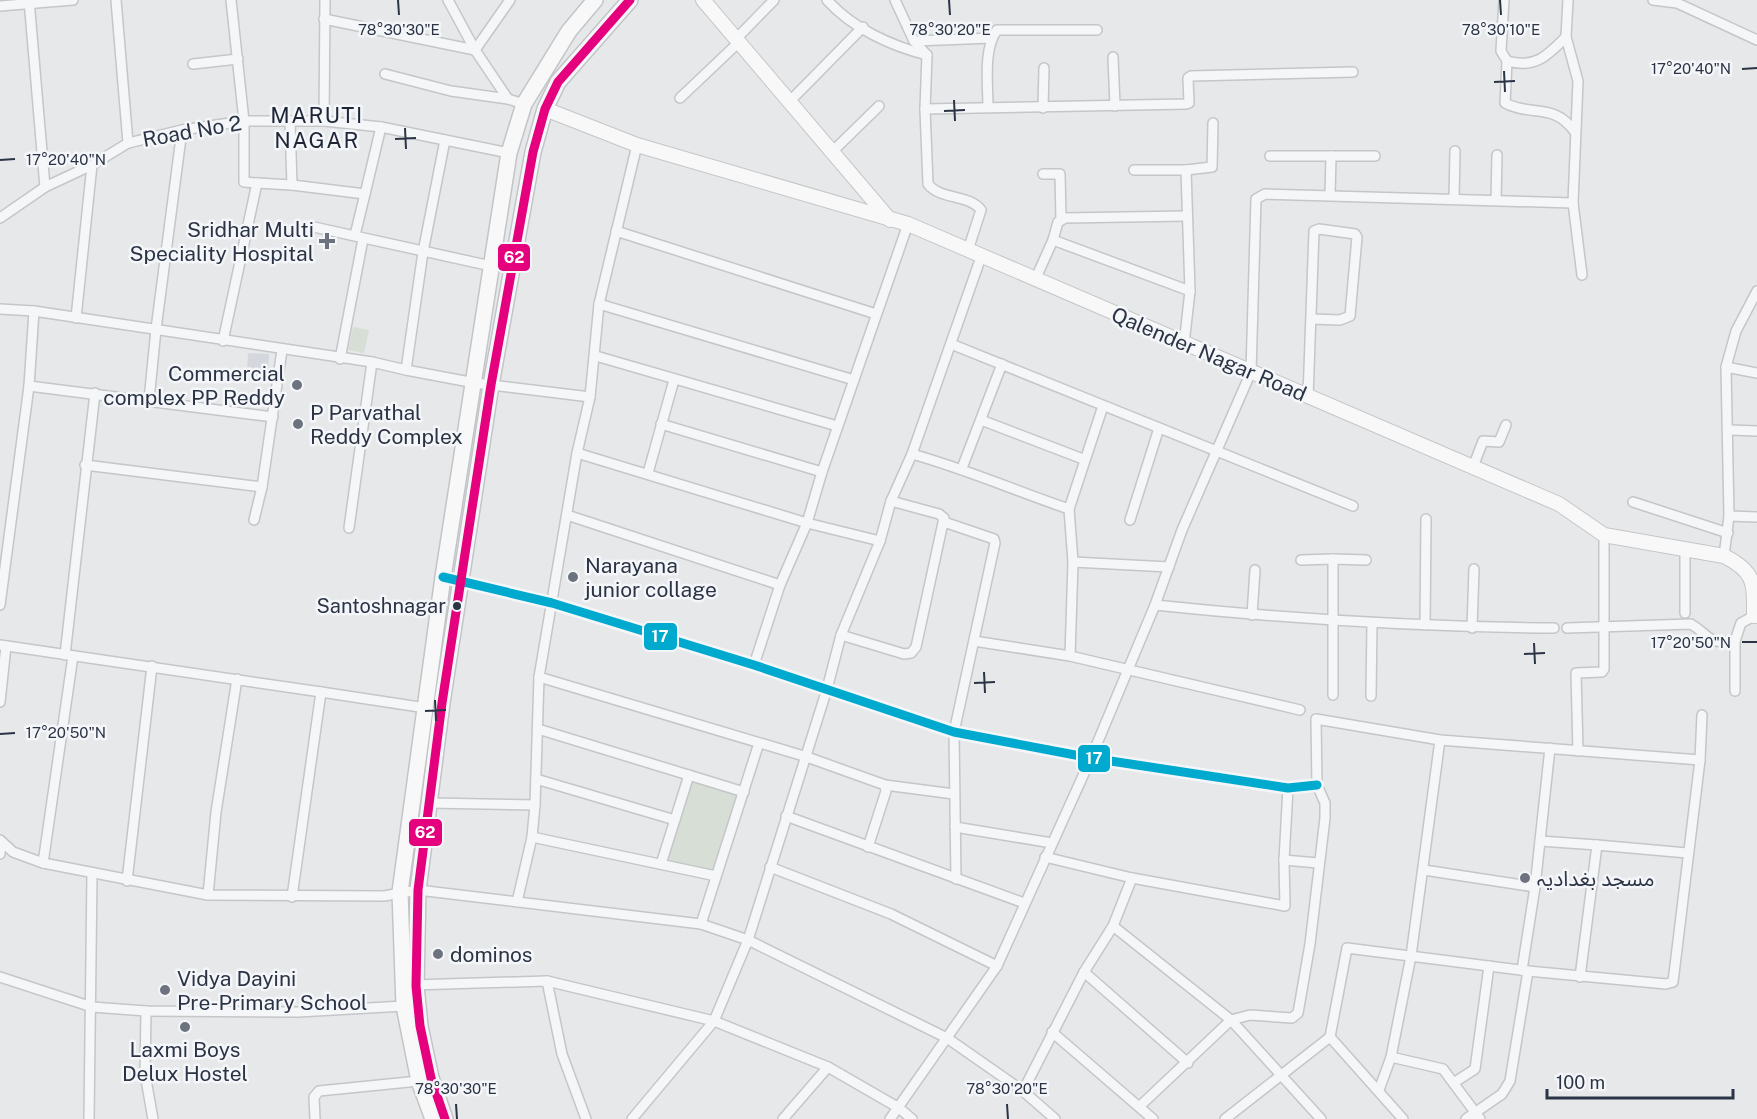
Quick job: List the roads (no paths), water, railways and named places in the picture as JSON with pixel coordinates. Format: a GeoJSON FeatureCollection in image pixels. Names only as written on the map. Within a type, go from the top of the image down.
{"type":"FeatureCollection","features":[{"type":"Feature","properties":{"kind":"main road"},"geometry":{"type":"LineString","coordinates":[[569,31],[579,0]]}},
{"type":"Feature","properties":{"kind":"main road"},"geometry":{"type":"LineString","coordinates":[[446,1119],[431,1078],[410,985],[400,892],[443,577],[509,153],[524,104],[569,31],[595,0]]}},
{"type":"Feature","properties":{"kind":"main road"},"geometry":{"type":"LineString","coordinates":[[433,1119],[419,1081],[404,1006],[410,985],[418,890],[429,803],[491,386],[533,152],[545,109],[558,82],[630,0]]}},
{"type":"Feature","properties":{"kind":"street"},"geometry":{"type":"LineString","coordinates":[[0,6],[74,0]]}},
{"type":"Feature","properties":{"kind":"street"},"geometry":{"type":"LineString","coordinates":[[116,0],[128,143]]}},
{"type":"Feature","properties":{"kind":"street"},"geometry":{"type":"LineString","coordinates":[[231,0],[244,121],[244,182],[365,194]]}},
{"type":"Feature","properties":{"kind":"street"},"geometry":{"type":"LineString","coordinates":[[324,121],[325,0]]}},
{"type":"Feature","properties":{"kind":"street"},"geometry":{"type":"LineString","coordinates":[[475,50],[510,0]]}},
{"type":"Feature","properties":{"kind":"street"},"geometry":{"type":"LineString","coordinates":[[703,0],[890,220]]}},
{"type":"Feature","properties":{"kind":"street"},"geometry":{"type":"LineString","coordinates":[[680,98],[774,0]]}},
{"type":"Feature","properties":{"kind":"street"},"geometry":{"type":"LineString","coordinates":[[827,0],[841,16],[898,48],[927,55]]}},
{"type":"Feature","properties":{"kind":"street"},"geometry":{"type":"LineString","coordinates":[[895,0],[914,41],[927,55],[925,108],[928,184],[935,190],[975,204],[981,210],[968,250]]}},
{"type":"Feature","properties":{"kind":"street"},"geometry":{"type":"LineString","coordinates":[[1504,0],[1501,51],[1508,61],[1505,103],[1552,112],[1567,121],[1575,132]]}},
{"type":"Feature","properties":{"kind":"street"},"geometry":{"type":"LineString","coordinates":[[1568,0],[1566,37],[1578,81],[1573,203],[1582,275]]}},
{"type":"Feature","properties":{"kind":"street"},"geometry":{"type":"LineString","coordinates":[[1653,0],[1677,2],[1757,40]]}},
{"type":"Feature","properties":{"kind":"street"},"geometry":{"type":"LineString","coordinates":[[451,1],[475,50],[508,99]]}},
{"type":"Feature","properties":{"kind":"street"},"geometry":{"type":"LineString","coordinates":[[29,2],[45,187]]}},
{"type":"Feature","properties":{"kind":"street"},"geometry":{"type":"LineString","coordinates":[[324,19],[475,50]]}},
{"type":"Feature","properties":{"kind":"street"},"geometry":{"type":"LineString","coordinates":[[789,102],[863,27]]}},
{"type":"Feature","properties":{"kind":"street"},"geometry":{"type":"LineString","coordinates":[[988,107],[988,69],[992,39],[997,30],[1097,30]]}},
{"type":"Feature","properties":{"kind":"street"},"geometry":{"type":"LineString","coordinates":[[1508,61],[1523,64],[1544,60],[1566,37]]}},
{"type":"Feature","properties":{"kind":"street"},"geometry":{"type":"LineString","coordinates":[[914,41],[992,39]]}},
{"type":"Feature","properties":{"kind":"street"},"geometry":{"type":"LineString","coordinates":[[1113,57],[1115,106]]}},
{"type":"Feature","properties":{"kind":"street"},"geometry":{"type":"LineString","coordinates":[[193,64],[238,59]]}},
{"type":"Feature","properties":{"kind":"street"},"geometry":{"type":"LineString","coordinates":[[1043,108],[1044,68]]}},
{"type":"Feature","properties":{"kind":"street"},"geometry":{"type":"LineString","coordinates":[[925,108],[1188,104],[1189,76],[1353,72]]}},
{"type":"Feature","properties":{"kind":"street"},"geometry":{"type":"LineString","coordinates":[[385,74],[451,91],[508,99],[524,104]]}},
{"type":"Feature","properties":{"kind":"street"},"geometry":{"type":"LineString","coordinates":[[832,152],[879,106]]}},
{"type":"Feature","properties":{"kind":"street","name":"Qalender Nagar Road"},"geometry":{"type":"LineString","coordinates":[[545,109],[636,145],[908,224],[1560,504],[1604,535],[1724,556],[1736,562],[1750,575],[1754,583],[1756,616]]}},
{"type":"Feature","properties":{"kind":"street","name":"Road No 2"},"geometry":{"type":"LineString","coordinates":[[0,218],[45,187],[92,165],[128,143],[182,130],[244,121],[324,121],[381,127],[509,153]]}},
{"type":"Feature","properties":{"kind":"street"},"geometry":{"type":"LineString","coordinates":[[290,121],[292,185]]}},
{"type":"Feature","properties":{"kind":"street"},"geometry":{"type":"LineString","coordinates":[[1134,170],[1210,168],[1214,165],[1213,123]]}},
{"type":"Feature","properties":{"kind":"street"},"geometry":{"type":"LineString","coordinates":[[340,359],[365,194],[381,127]]}},
{"type":"Feature","properties":{"kind":"street"},"geometry":{"type":"LineString","coordinates":[[149,400],[182,130]]}},
{"type":"Feature","properties":{"kind":"street"},"geometry":{"type":"LineString","coordinates":[[406,370],[423,252],[445,140]]}},
{"type":"Feature","properties":{"kind":"street"},"geometry":{"type":"LineString","coordinates":[[517,902],[532,837],[539,677],[577,453],[590,397],[596,356],[599,304],[636,145]]}},
{"type":"Feature","properties":{"kind":"street"},"geometry":{"type":"LineString","coordinates":[[1454,198],[1455,151]]}},
{"type":"Feature","properties":{"kind":"street"},"geometry":{"type":"LineString","coordinates":[[1496,200],[1497,155]]}},
{"type":"Feature","properties":{"kind":"street"},"geometry":{"type":"LineString","coordinates":[[1270,156],[1375,156]]}},
{"type":"Feature","properties":{"kind":"street"},"geometry":{"type":"LineString","coordinates":[[1330,195],[1331,156]]}},
{"type":"Feature","properties":{"kind":"street"},"geometry":{"type":"LineString","coordinates":[[76,318],[92,165]]}},
{"type":"Feature","properties":{"kind":"street"},"geometry":{"type":"LineString","coordinates":[[1184,344],[1190,291],[1186,170]]}},
{"type":"Feature","properties":{"kind":"street"},"geometry":{"type":"LineString","coordinates":[[1035,279],[1061,220],[1060,174],[1043,174]]}},
{"type":"Feature","properties":{"kind":"street"},"geometry":{"type":"LineString","coordinates":[[223,341],[257,183]]}},
{"type":"Feature","properties":{"kind":"street"},"geometry":{"type":"LineString","coordinates":[[890,1119],[997,966],[1091,758],[1215,453],[1251,372],[1256,199],[1265,194],[1573,203]]}},
{"type":"Feature","properties":{"kind":"street"},"geometry":{"type":"LineString","coordinates":[[1061,220],[1186,216]]}},
{"type":"Feature","properties":{"kind":"street"},"geometry":{"type":"LineString","coordinates":[[754,665],[780,585],[807,523],[837,426],[908,224]]}},
{"type":"Feature","properties":{"kind":"street"},"geometry":{"type":"LineString","coordinates":[[314,227],[491,266]]}},
{"type":"Feature","properties":{"kind":"street"},"geometry":{"type":"LineString","coordinates":[[616,231],[876,314]]}},
{"type":"Feature","properties":{"kind":"street"},"geometry":{"type":"LineString","coordinates":[[1308,397],[1314,231],[1354,234],[1357,237],[1350,316],[1340,320],[1312,319]]}},
{"type":"Feature","properties":{"kind":"street"},"geometry":{"type":"LineString","coordinates":[[1053,240],[1190,291]]}},
{"type":"Feature","properties":{"kind":"street"},"geometry":{"type":"LineString","coordinates":[[632,1119],[714,1021],[748,940],[786,816],[807,757],[841,635],[880,541],[891,501],[912,454],[981,257]]}},
{"type":"Feature","properties":{"kind":"street"},"geometry":{"type":"LineString","coordinates":[[1724,556],[1729,516],[1730,430],[1726,367],[1736,331],[1757,291]]}},
{"type":"Feature","properties":{"kind":"street"},"geometry":{"type":"LineString","coordinates":[[599,304],[854,380]]}},
{"type":"Feature","properties":{"kind":"street"},"geometry":{"type":"LineString","coordinates":[[0,309],[34,311],[340,359],[372,362],[491,386],[590,397]]}},
{"type":"Feature","properties":{"kind":"street"},"geometry":{"type":"LineString","coordinates":[[0,605],[29,386],[34,311]]}},
{"type":"Feature","properties":{"kind":"street"},"geometry":{"type":"LineString","coordinates":[[951,344],[1215,453],[1353,506]]}},
{"type":"Feature","properties":{"kind":"street"},"geometry":{"type":"LineString","coordinates":[[254,520],[262,487],[282,350]]}},
{"type":"Feature","properties":{"kind":"street"},"geometry":{"type":"LineString","coordinates":[[596,356],[837,426]]}},
{"type":"Feature","properties":{"kind":"street"},"geometry":{"type":"LineString","coordinates":[[349,528],[372,362]]}},
{"type":"Feature","properties":{"kind":"street"},"geometry":{"type":"LineString","coordinates":[[962,468],[1002,364]]}},
{"type":"Feature","properties":{"kind":"street"},"geometry":{"type":"LineString","coordinates":[[1726,367],[1757,373]]}},
{"type":"Feature","properties":{"kind":"street"},"geometry":{"type":"LineString","coordinates":[[648,473],[674,380]]}},
{"type":"Feature","properties":{"kind":"street"},"geometry":{"type":"LineString","coordinates":[[29,386],[273,417]]}},
{"type":"Feature","properties":{"kind":"street"},"geometry":{"type":"LineString","coordinates":[[43,863],[69,656],[86,465],[95,393]]}},
{"type":"Feature","properties":{"kind":"street"},"geometry":{"type":"LineString","coordinates":[[1071,656],[1073,562],[1069,509],[1083,459],[1103,406]]}},
{"type":"Feature","properties":{"kind":"street"},"geometry":{"type":"LineString","coordinates":[[981,420],[1083,459]]}},
{"type":"Feature","properties":{"kind":"street"},"geometry":{"type":"LineString","coordinates":[[661,424],[822,472]]}},
{"type":"Feature","properties":{"kind":"street"},"geometry":{"type":"LineString","coordinates":[[1473,466],[1483,441],[1499,442],[1506,425]]}},
{"type":"Feature","properties":{"kind":"street"},"geometry":{"type":"LineString","coordinates":[[1130,520],[1159,428]]}},
{"type":"Feature","properties":{"kind":"street"},"geometry":{"type":"LineString","coordinates":[[1730,430],[1757,431]]}},
{"type":"Feature","properties":{"kind":"street"},"geometry":{"type":"LineString","coordinates":[[577,453],[807,523],[880,541]]}},
{"type":"Feature","properties":{"kind":"street"},"geometry":{"type":"LineString","coordinates":[[912,454],[962,468],[1015,491],[1069,509]]}},
{"type":"Feature","properties":{"kind":"street"},"geometry":{"type":"LineString","coordinates":[[86,465],[262,487]]}},
{"type":"Feature","properties":{"kind":"street"},"geometry":{"type":"LineString","coordinates":[[891,501],[939,514],[944,522],[994,538],[995,543],[954,732],[956,879]]}},
{"type":"Feature","properties":{"kind":"street"},"geometry":{"type":"LineString","coordinates":[[1633,502],[1728,533]]}},
{"type":"Feature","properties":{"kind":"street"},"geometry":{"type":"LineString","coordinates":[[567,515],[780,585]]}},
{"type":"Feature","properties":{"kind":"street"},"geometry":{"type":"LineString","coordinates":[[1729,516],[1757,517]]}},
{"type":"Feature","properties":{"kind":"street"},"geometry":{"type":"LineString","coordinates":[[1425,625],[1426,519]]}},
{"type":"Feature","properties":{"kind":"street"},"geometry":{"type":"LineString","coordinates":[[841,635],[904,654],[915,650],[944,522]]}},
{"type":"Feature","properties":{"kind":"street"},"geometry":{"type":"LineString","coordinates":[[1578,751],[1576,673],[1603,670],[1604,535]]}},
{"type":"Feature","properties":{"kind":"street"},"geometry":{"type":"LineString","coordinates":[[1685,549],[1685,613]]}},
{"type":"Feature","properties":{"kind":"street"},"geometry":{"type":"LineString","coordinates":[[1333,559],[1331,621],[1333,695]]}},
{"type":"Feature","properties":{"kind":"street"},"geometry":{"type":"LineString","coordinates":[[1301,560],[1366,560]]}},
{"type":"Feature","properties":{"kind":"street"},"geometry":{"type":"LineString","coordinates":[[1073,562],[1169,567]]}},
{"type":"Feature","properties":{"kind":"street"},"geometry":{"type":"LineString","coordinates":[[1472,628],[1474,569]]}},
{"type":"Feature","properties":{"kind":"street"},"geometry":{"type":"LineString","coordinates":[[1252,615],[1255,570]]}},
{"type":"Feature","properties":{"kind":"street"},"geometry":{"type":"LineString","coordinates":[[443,577],[552,603],[754,665],[954,732],[1091,758],[1288,788],[1317,786]]}},
{"type":"Feature","properties":{"kind":"street"},"geometry":{"type":"LineString","coordinates":[[1155,605],[1331,621],[1472,628],[1554,628]]}},
{"type":"Feature","properties":{"kind":"street"},"geometry":{"type":"LineString","coordinates":[[1735,691],[1735,640],[1741,623],[1756,616]]}},
{"type":"Feature","properties":{"kind":"street"},"geometry":{"type":"LineString","coordinates":[[1371,696],[1372,623]]}},
{"type":"Feature","properties":{"kind":"street"},"geometry":{"type":"LineString","coordinates":[[1567,628],[1691,624],[1709,640],[1735,640]]}},
{"type":"Feature","properties":{"kind":"street"},"geometry":{"type":"LineString","coordinates":[[974,641],[1071,656],[1300,710]]}},
{"type":"Feature","properties":{"kind":"street"},"geometry":{"type":"LineString","coordinates":[[0,702],[3,646],[152,666],[426,708]]}},
{"type":"Feature","properties":{"kind":"street"},"geometry":{"type":"LineString","coordinates":[[127,881],[152,666]]}},
{"type":"Feature","properties":{"kind":"street"},"geometry":{"type":"LineString","coordinates":[[539,677],[807,757],[885,785],[954,794]]}},
{"type":"Feature","properties":{"kind":"street"},"geometry":{"type":"LineString","coordinates":[[208,895],[216,812],[237,679]]}},
{"type":"Feature","properties":{"kind":"street"},"geometry":{"type":"LineString","coordinates":[[292,897],[321,692]]}},
{"type":"Feature","properties":{"kind":"street"},"geometry":{"type":"LineString","coordinates":[[1231,1117],[1330,1036],[1347,948],[1580,977],[1666,984],[1673,982],[1700,760],[1702,715]]}},
{"type":"Feature","properties":{"kind":"street"},"geometry":{"type":"LineString","coordinates":[[1140,1106],[1231,1020],[1251,1015],[1292,1018],[1298,1013],[1310,944],[1325,803],[1317,786],[1316,719],[1440,740],[1700,760]]}},
{"type":"Feature","properties":{"kind":"street"},"geometry":{"type":"LineString","coordinates":[[538,729],[744,792]]}},
{"type":"Feature","properties":{"kind":"street"},"geometry":{"type":"LineString","coordinates":[[1378,1090],[1391,1058],[1412,956],[1440,740]]}},
{"type":"Feature","properties":{"kind":"street"},"geometry":{"type":"LineString","coordinates":[[701,924],[759,743]]}},
{"type":"Feature","properties":{"kind":"street"},"geometry":{"type":"LineString","coordinates":[[1391,1058],[1439,1066],[1455,1082],[1474,1117],[1502,1094],[1510,1081],[1551,748]]}},
{"type":"Feature","properties":{"kind":"street"},"geometry":{"type":"LineString","coordinates":[[661,864],[689,776]]}},
{"type":"Feature","properties":{"kind":"street"},"geometry":{"type":"LineString","coordinates":[[536,778],[675,820]]}},
{"type":"Feature","properties":{"kind":"street"},"geometry":{"type":"LineString","coordinates":[[868,847],[886,791],[885,785]]}},
{"type":"Feature","properties":{"kind":"street"},"geometry":{"type":"LineString","coordinates":[[1045,856],[1132,878],[1285,906],[1284,860],[1288,788]]}},
{"type":"Feature","properties":{"kind":"street"},"geometry":{"type":"LineString","coordinates":[[429,803],[535,805]]}},
{"type":"Feature","properties":{"kind":"street"},"geometry":{"type":"LineString","coordinates":[[786,816],[1024,903]]}},
{"type":"Feature","properties":{"kind":"street"},"geometry":{"type":"LineString","coordinates":[[956,827],[1052,843]]}},
{"type":"Feature","properties":{"kind":"street"},"geometry":{"type":"LineString","coordinates":[[532,837],[716,876]]}},
{"type":"Feature","properties":{"kind":"street"},"geometry":{"type":"LineString","coordinates":[[1,841],[13,852],[43,863],[208,895],[384,896],[418,890],[701,924],[748,940],[947,1038],[1023,1091],[1055,1119]]}},
{"type":"Feature","properties":{"kind":"street"},"geometry":{"type":"LineString","coordinates":[[0,854],[1,841]]}},
{"type":"Feature","properties":{"kind":"street"},"geometry":{"type":"LineString","coordinates":[[1540,841],[1687,854]]}},
{"type":"Feature","properties":{"kind":"street"},"geometry":{"type":"LineString","coordinates":[[1580,977],[1597,845]]}},
{"type":"Feature","properties":{"kind":"street"},"geometry":{"type":"LineString","coordinates":[[1284,860],[1318,863]]}},
{"type":"Feature","properties":{"kind":"street"},"geometry":{"type":"LineString","coordinates":[[770,867],[891,914],[997,966]]}},
{"type":"Feature","properties":{"kind":"street"},"geometry":{"type":"LineString","coordinates":[[1424,870],[1535,887]]}},
{"type":"Feature","properties":{"kind":"street"},"geometry":{"type":"LineString","coordinates":[[88,1119],[92,1007],[92,874]]}},
{"type":"Feature","properties":{"kind":"street"},"geometry":{"type":"LineString","coordinates":[[1023,1091],[1084,972],[1113,926],[1132,878]]}},
{"type":"Feature","properties":{"kind":"street"},"geometry":{"type":"LineString","coordinates":[[1113,926],[1231,1020],[1321,1119]]}},
{"type":"Feature","properties":{"kind":"street"},"geometry":{"type":"LineString","coordinates":[[1455,1082],[1475,1069],[1489,966]]}},
{"type":"Feature","properties":{"kind":"street"},"geometry":{"type":"LineString","coordinates":[[1084,972],[1188,1063]]}},
{"type":"Feature","properties":{"kind":"street"},"geometry":{"type":"LineString","coordinates":[[0,977],[92,1007],[146,1011],[298,1012],[404,1006]]}},
{"type":"Feature","properties":{"kind":"street"},"geometry":{"type":"LineString","coordinates":[[548,981],[562,1054],[586,1119]]}},
{"type":"Feature","properties":{"kind":"street"},"geometry":{"type":"LineString","coordinates":[[410,985],[548,981],[714,1021],[828,1067],[899,1108],[912,1119]]}},
{"type":"Feature","properties":{"kind":"street"},"geometry":{"type":"LineString","coordinates":[[146,1011],[145,1074],[153,1119]]}},
{"type":"Feature","properties":{"kind":"street"},"geometry":{"type":"LineString","coordinates":[[1052,1032],[1153,1119]]}},
{"type":"Feature","properties":{"kind":"street"},"geometry":{"type":"LineString","coordinates":[[1330,1036],[1403,1119]]}},
{"type":"Feature","properties":{"kind":"street"},"geometry":{"type":"LineString","coordinates":[[783,1119],[828,1067]]}},
{"type":"Feature","properties":{"kind":"street"},"geometry":{"type":"LineString","coordinates":[[315,1119],[314,1097],[319,1091],[419,1081]]}},
{"type":"Feature","properties":{"kind":"place","name":"Sridhar Multi Speciality Hospital"},"geometry":{"type":"Point","coordinates":[327,241]}},
{"type":"Feature","properties":{"kind":"place","name":"Commercial complex PP Reddy"},"geometry":{"type":"Point","coordinates":[297,385]}},
{"type":"Feature","properties":{"kind":"place","name":"P Parvathal Reddy Complex"},"geometry":{"type":"Point","coordinates":[298,424]}},
{"type":"Feature","properties":{"kind":"place","name":"Narayana junior collage"},"geometry":{"type":"Point","coordinates":[573,577]}},
{"type":"Feature","properties":{"kind":"place","name":"Santoshnagar"},"geometry":{"type":"Point","coordinates":[457,606]}},
{"type":"Feature","properties":{"kind":"place","name":"مسجد بغدادیہ"},"geometry":{"type":"Point","coordinates":[1525,878]}},
{"type":"Feature","properties":{"kind":"place","name":"dominos"},"geometry":{"type":"Point","coordinates":[438,954]}},
{"type":"Feature","properties":{"kind":"place","name":"Vidya Dayini Pre-Primary School"},"geometry":{"type":"Point","coordinates":[165,990]}},
{"type":"Feature","properties":{"kind":"place","name":"Laxmi Boys Delux Hostel"},"geometry":{"type":"Point","coordinates":[185,1027]}},
{"type":"Feature","properties":{"kind":"district","name":"MARUTI NAGAR"},"geometry":{"type":"Point","coordinates":[317,128]}}]}
